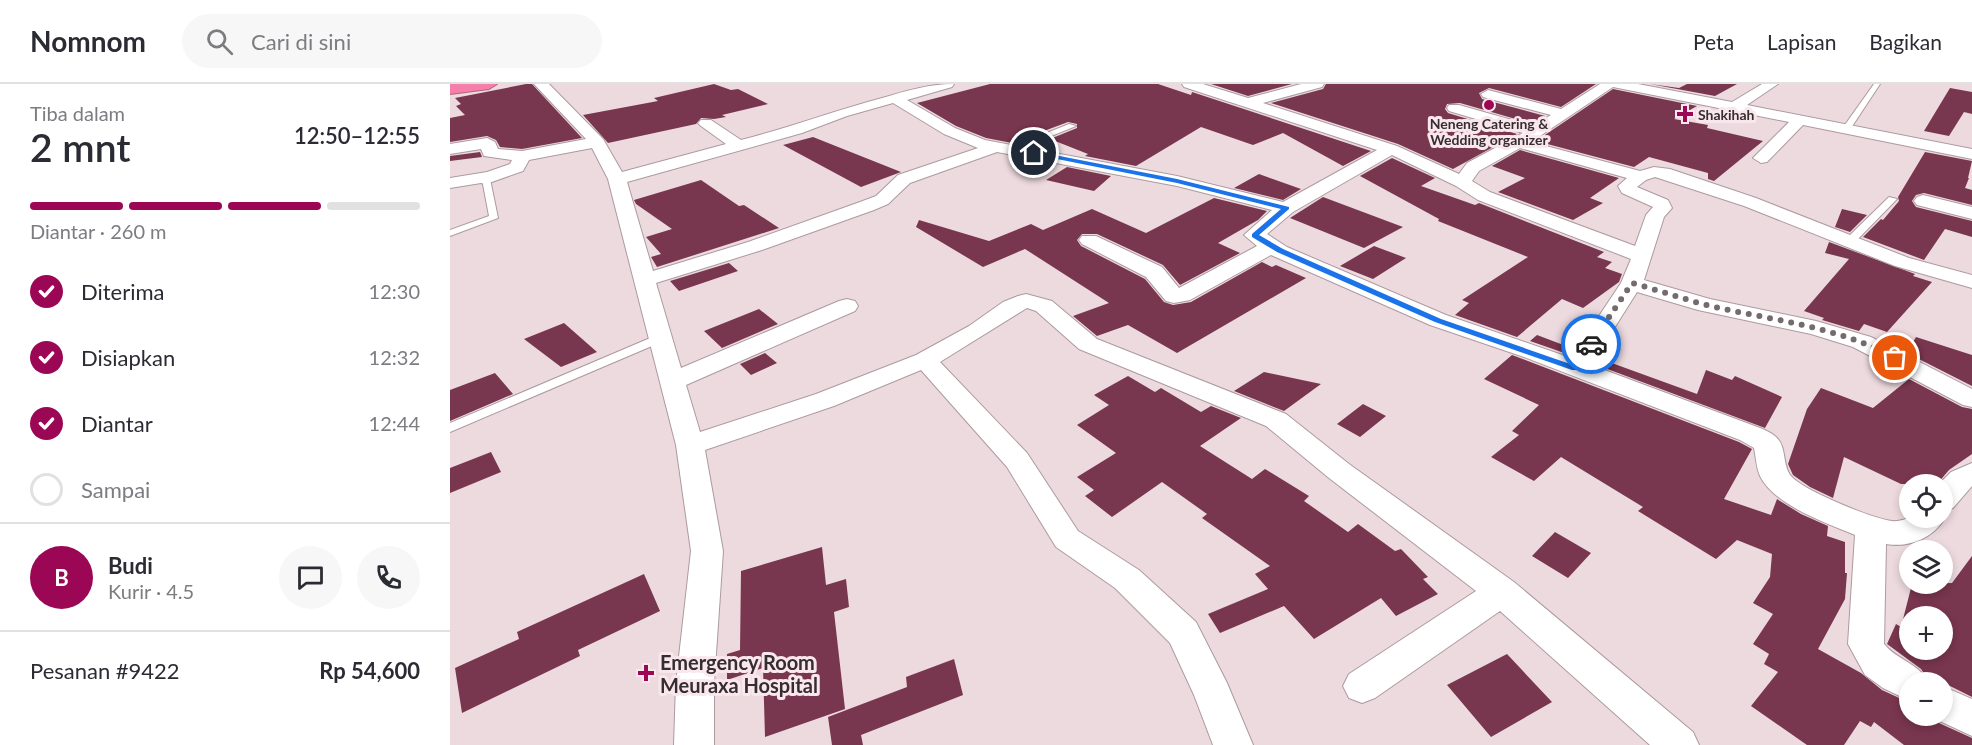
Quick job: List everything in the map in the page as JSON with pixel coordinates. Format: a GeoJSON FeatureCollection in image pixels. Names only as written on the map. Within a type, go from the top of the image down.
{"type":"FeatureCollection","features":[{"type":"Feature","properties":{"kind":"highway"},"geometry":{"type":"LineString","coordinates":[[450,89],[489,84]]}},
{"type":"Feature","properties":{"kind":"street"},"geometry":{"type":"LineString","coordinates":[[541,84],[597,142],[617,179],[690,445],[707,550],[694,683],[694,745]]}},
{"type":"Feature","properties":{"kind":"street"},"geometry":{"type":"LineString","coordinates":[[617,179],[806,128],[842,113],[948,84]]}},
{"type":"Feature","properties":{"kind":"street"},"geometry":{"type":"LineString","coordinates":[[1189,84],[1391,149],[1462,182],[1484,196],[1642,256]]}},
{"type":"Feature","properties":{"kind":"street"},"geometry":{"type":"LineString","coordinates":[[1247,103],[1317,84]]}},
{"type":"Feature","properties":{"kind":"street"},"geometry":{"type":"LineString","coordinates":[[1462,182],[1473,167],[1518,143],[1609,84]]}},
{"type":"Feature","properties":{"kind":"street"},"geometry":{"type":"LineString","coordinates":[[1617,84],[1972,154]]}},
{"type":"Feature","properties":{"kind":"street"},"geometry":{"type":"LineString","coordinates":[[1736,107],[1771,84]]}},
{"type":"Feature","properties":{"kind":"street"},"geometry":{"type":"LineString","coordinates":[[1488,94],[1565,114]]}},
{"type":"Feature","properties":{"kind":"street"},"geometry":{"type":"LineString","coordinates":[[894,98],[959,136],[1002,148],[1177,181],[1286,208]]}},
{"type":"Feature","properties":{"kind":"street"},"geometry":{"type":"LineString","coordinates":[[1454,108],[1536,132]]}},
{"type":"Feature","properties":{"kind":"street"},"geometry":{"type":"LineString","coordinates":[[1761,158],[1800,120]]}},
{"type":"Feature","properties":{"kind":"street"},"geometry":{"type":"LineString","coordinates":[[706,123],[738,146]]}},
{"type":"Feature","properties":{"kind":"street"},"geometry":{"type":"LineString","coordinates":[[450,149],[487,143],[490,153],[522,156],[597,142]]}},
{"type":"Feature","properties":{"kind":"street"},"geometry":{"type":"LineString","coordinates":[[1518,143],[1640,176]]}},
{"type":"Feature","properties":{"kind":"street"},"geometry":{"type":"LineString","coordinates":[[645,280],[755,246],[867,206],[882,200],[904,179],[1002,148]]}},
{"type":"Feature","properties":{"kind":"street"},"geometry":{"type":"LineString","coordinates":[[1391,149],[1286,208],[1254,235],[1272,246],[1438,320],[1576,368],[1756,437],[1768,446],[1772,473],[1785,487],[1871,529],[1888,532],[1918,528]]}},
{"type":"Feature","properties":{"kind":"street"},"geometry":{"type":"LineString","coordinates":[[450,183],[486,178],[517,167],[522,156]]}},
{"type":"Feature","properties":{"kind":"street"},"geometry":{"type":"LineString","coordinates":[[1576,368],[1632,283],[1655,215],[1663,208],[1661,204],[1628,189],[1627,186],[1640,176],[1654,172],[1664,173],[1750,202],[1902,262],[1972,282]]}},
{"type":"Feature","properties":{"kind":"street"},"geometry":{"type":"LineString","coordinates":[[1923,201],[1972,213]]}},
{"type":"Feature","properties":{"kind":"street"},"geometry":{"type":"LineString","coordinates":[[1089,240],[1154,272],[1161,277],[1162,283],[1174,296],[1182,295],[1272,246]]}},
{"type":"Feature","properties":{"kind":"street"},"geometry":{"type":"LineString","coordinates":[[1632,283],[1706,304],[1816,328],[1862,342],[1972,399]]}},
{"type":"Feature","properties":{"kind":"street"},"geometry":{"type":"LineString","coordinates":[[690,445],[825,400],[926,360],[977,331],[1011,307],[1026,301],[1037,302],[1088,344],[1275,420],[1339,471],[1502,592],[1679,745]]}},
{"type":"Feature","properties":{"kind":"street"},"geometry":{"type":"LineString","coordinates":[[673,381],[848,306]]}},
{"type":"Feature","properties":{"kind":"street"},"geometry":{"type":"LineString","coordinates":[[926,360],[1017,460],[1067,539],[1127,579],[1183,633],[1213,694],[1233,745]]}},
{"type":"Feature","properties":{"kind":"street"},"geometry":{"type":"LineString","coordinates":[[1953,488],[1961,479],[1972,473]]}},
{"type":"Feature","properties":{"kind":"street"},"geometry":{"type":"LineString","coordinates":[[1871,529],[1866,644],[1872,658],[1899,677]]}},
{"type":"Feature","properties":{"kind":"street"},"geometry":{"type":"LineString","coordinates":[[1362,686],[1502,592]]}},
{"type":"Feature","properties":{"kind":"street"},"geometry":{"type":"LineString","coordinates":[[1953,708],[1972,718]]}},
{"type":"Feature","properties":{"kind":"lane"},"geometry":{"type":"LineString","coordinates":[[1846,129],[1877,84]]}},
{"type":"Feature","properties":{"kind":"lane"},"geometry":{"type":"LineString","coordinates":[[1002,148],[1072,126]]}},
{"type":"Feature","properties":{"kind":"lane"},"geometry":{"type":"LineString","coordinates":[[450,233],[493,218],[486,178]]}},
{"type":"Feature","properties":{"kind":"lane"},"geometry":{"type":"LineString","coordinates":[[1850,241],[1892,199]]}},
{"type":"Feature","properties":{"kind":"lane"},"geometry":{"type":"LineString","coordinates":[[450,428],[662,337]]}},
{"type":"Feature","properties":{"kind":"building"},"geometry":{"type":"Polygon","coordinates":[[[532,84],[582,138],[522,149],[500,147],[496,140],[487,136],[450,142],[450,118],[465,115],[456,106],[461,104],[455,98],[532,84]]]}},
{"type":"Feature","properties":{"kind":"building"},"geometry":{"type":"Polygon","coordinates":[[[714,84],[731,90],[738,89],[768,104],[722,115],[726,117],[701,118],[696,124],[608,143],[583,115],[658,101],[654,98],[714,84]]]}},
{"type":"Feature","properties":{"kind":"building"},"geometry":{"type":"Polygon","coordinates":[[[990,84],[1158,84],[1191,95],[1192,92],[1371,151],[1343,166],[1283,133],[1253,145],[1201,127],[1136,166],[1085,156],[1088,154],[1050,139],[1077,128],[1077,124],[1068,122],[1012,143],[986,138],[956,126],[917,103],[990,84]]]}},
{"type":"Feature","properties":{"kind":"building"},"geometry":{"type":"Polygon","coordinates":[[[1211,84],[1292,84],[1248,96],[1211,84]]]}},
{"type":"Feature","properties":{"kind":"building"},"geometry":{"type":"Polygon","coordinates":[[[1326,84],[1596,84],[1561,107],[1489,88],[1479,93],[1482,99],[1545,116],[1533,124],[1460,103],[1447,104],[1445,109],[1448,113],[1517,134],[1453,169],[1398,144],[1271,103],[1323,89],[1326,84]]]}},
{"type":"Feature","properties":{"kind":"building"},"geometry":{"type":"Polygon","coordinates":[[[1650,84],[1679,88],[1687,84],[1737,84],[1715,96],[1650,84]]]}},
{"type":"Feature","properties":{"kind":"building"},"geometry":{"type":"Polygon","coordinates":[[[1950,88],[1972,92],[1972,114],[1964,112],[1949,136],[1924,131],[1950,88]]]}},
{"type":"Feature","properties":{"kind":"building"},"geometry":{"type":"Polygon","coordinates":[[[1613,89],[1697,106],[1674,119],[1708,125],[1707,128],[1763,141],[1714,181],[1708,179],[1708,173],[1649,157],[1634,167],[1536,141],[1613,89]]]}},
{"type":"Feature","properties":{"kind":"building"},"geometry":{"type":"Polygon","coordinates":[[[813,137],[901,172],[861,187],[783,145],[813,137]]]}},
{"type":"Feature","properties":{"kind":"building"},"geometry":{"type":"Polygon","coordinates":[[[1520,150],[1619,178],[1590,198],[1603,203],[1573,220],[1498,192],[1525,178],[1492,166],[1520,150]]]}},
{"type":"Feature","properties":{"kind":"building"},"geometry":{"type":"Polygon","coordinates":[[[480,152],[482,157],[450,161],[450,156],[480,152]]]}},
{"type":"Feature","properties":{"kind":"building"},"geometry":{"type":"Polygon","coordinates":[[[1925,152],[1972,161],[1965,188],[1972,190],[1972,205],[1924,193],[1916,195],[1912,201],[1916,207],[1972,221],[1972,237],[1945,229],[1924,260],[1863,237],[1881,219],[1883,220],[1899,201],[1898,197],[1925,152]]]}},
{"type":"Feature","properties":{"kind":"building"},"geometry":{"type":"Polygon","coordinates":[[[1392,158],[1435,178],[1421,186],[1475,205],[1479,203],[1604,252],[1597,257],[1612,262],[1605,268],[1622,274],[1619,282],[1583,308],[1562,299],[1517,337],[1455,315],[1469,303],[1462,300],[1528,257],[1438,221],[1439,219],[1360,176],[1392,158]]]}},
{"type":"Feature","properties":{"kind":"building"},"geometry":{"type":"Polygon","coordinates":[[[1067,167],[1111,176],[1094,191],[1046,180],[1067,167]]]}},
{"type":"Feature","properties":{"kind":"building"},"geometry":{"type":"Polygon","coordinates":[[[1259,174],[1301,189],[1283,200],[1234,188],[1259,174]]]}},
{"type":"Feature","properties":{"kind":"building"},"geometry":{"type":"Polygon","coordinates":[[[701,180],[739,206],[744,205],[779,228],[657,267],[651,257],[661,254],[646,237],[672,229],[636,204],[634,200],[701,180]]]}},
{"type":"Feature","properties":{"kind":"building"},"geometry":{"type":"Polygon","coordinates":[[[1323,197],[1403,227],[1364,248],[1290,218],[1323,197]]]}},
{"type":"Feature","properties":{"kind":"building"},"geometry":{"type":"Polygon","coordinates":[[[1214,198],[1267,211],[1258,220],[1218,243],[1240,253],[1180,285],[1163,265],[1097,234],[1082,234],[1077,240],[1081,246],[1145,279],[1164,302],[1173,305],[1191,302],[1262,262],[1272,267],[1276,265],[1306,278],[1177,353],[1128,325],[1097,336],[1073,316],[1109,303],[1025,249],[983,267],[916,227],[919,220],[989,241],[1031,224],[1043,230],[1092,209],[1146,233],[1214,198]]]}},
{"type":"Feature","properties":{"kind":"building"},"geometry":{"type":"Polygon","coordinates":[[[1842,209],[1867,215],[1850,232],[1835,227],[1842,209]]]}},
{"type":"Feature","properties":{"kind":"building"},"geometry":{"type":"Polygon","coordinates":[[[1829,242],[1932,282],[1887,332],[1864,324],[1859,331],[1822,320],[1824,318],[1804,311],[1849,259],[1825,253],[1829,242]]]}},
{"type":"Feature","properties":{"kind":"building"},"geometry":{"type":"Polygon","coordinates":[[[1374,246],[1406,258],[1373,279],[1340,266],[1374,246]]]}},
{"type":"Feature","properties":{"kind":"building"},"geometry":{"type":"Polygon","coordinates":[[[729,263],[738,271],[679,291],[670,281],[729,263]]]}},
{"type":"Feature","properties":{"kind":"building"},"geometry":{"type":"Polygon","coordinates":[[[759,309],[778,324],[722,348],[704,331],[759,309]]]}},
{"type":"Feature","properties":{"kind":"building"},"geometry":{"type":"Polygon","coordinates":[[[564,323],[597,352],[561,367],[524,339],[564,323]]]}},
{"type":"Feature","properties":{"kind":"building"},"geometry":{"type":"Polygon","coordinates":[[[1537,335],[1574,349],[1570,355],[1530,341],[1537,335]]]}},
{"type":"Feature","properties":{"kind":"building"},"geometry":{"type":"Polygon","coordinates":[[[1916,337],[1972,355],[1972,386],[1907,353],[1916,337]]]}},
{"type":"Feature","properties":{"kind":"building"},"geometry":{"type":"Polygon","coordinates":[[[765,353],[777,363],[751,375],[740,364],[765,353]]]}},
{"type":"Feature","properties":{"kind":"building"},"geometry":{"type":"Polygon","coordinates":[[[1512,355],[1752,449],[1724,499],[1771,515],[1777,499],[1801,514],[1828,526],[1827,536],[1845,542],[1845,573],[1847,573],[1845,599],[1818,649],[1861,673],[1882,690],[1899,698],[1899,726],[1946,726],[1972,738],[1972,745],[1904,745],[1874,722],[1871,727],[1860,721],[1844,745],[1807,745],[1751,706],[1778,672],[1764,664],[1769,654],[1753,644],[1773,614],[1753,603],[1770,577],[1772,554],[1737,540],[1716,559],[1638,511],[1643,507],[1561,457],[1534,481],[1491,457],[1519,435],[1512,431],[1539,405],[1484,379],[1512,355]]]}},
{"type":"Feature","properties":{"kind":"building"},"geometry":{"type":"Polygon","coordinates":[[[1598,358],[1697,394],[1706,370],[1732,380],[1735,376],[1782,397],[1765,428],[1594,364],[1598,358]]]}},
{"type":"Feature","properties":{"kind":"building"},"geometry":{"type":"Polygon","coordinates":[[[1264,372],[1321,384],[1284,411],[1234,391],[1264,372]]]}},
{"type":"Feature","properties":{"kind":"building"},"geometry":{"type":"Polygon","coordinates":[[[495,373],[513,394],[450,421],[450,390],[495,373]]]}},
{"type":"Feature","properties":{"kind":"building"},"geometry":{"type":"Polygon","coordinates":[[[1128,376],[1155,392],[1161,388],[1201,412],[1211,406],[1241,418],[1200,446],[1252,479],[1265,469],[1309,496],[1304,501],[1348,532],[1358,524],[1395,551],[1401,549],[1428,577],[1423,579],[1438,594],[1396,616],[1381,598],[1314,639],[1284,606],[1220,633],[1208,614],[1268,589],[1255,574],[1270,566],[1202,518],[1207,514],[1162,482],[1112,517],[1085,496],[1094,490],[1077,477],[1116,453],[1077,425],[1109,405],[1094,395],[1128,376]]]}},
{"type":"Feature","properties":{"kind":"building"},"geometry":{"type":"Polygon","coordinates":[[[1909,379],[1962,407],[1972,409],[1972,454],[1946,474],[1899,474],[1899,483],[1844,457],[1833,498],[1810,487],[1793,475],[1788,464],[1807,409],[1821,388],[1873,408],[1909,379]]]}},
{"type":"Feature","properties":{"kind":"building"},"geometry":{"type":"Polygon","coordinates":[[[1363,404],[1386,416],[1360,437],[1337,424],[1363,404]]]}},
{"type":"Feature","properties":{"kind":"building"},"geometry":{"type":"Polygon","coordinates":[[[491,452],[501,472],[450,493],[450,468],[491,452]]]}},
{"type":"Feature","properties":{"kind":"building"},"geometry":{"type":"Polygon","coordinates":[[[1555,532],[1591,553],[1568,578],[1532,556],[1555,532]]]}},
{"type":"Feature","properties":{"kind":"building"},"geometry":{"type":"Polygon","coordinates":[[[822,547],[826,585],[846,579],[849,607],[834,612],[845,709],[765,737],[763,668],[727,680],[727,654],[740,650],[741,571],[822,547]]]}},
{"type":"Feature","properties":{"kind":"building"},"geometry":{"type":"Polygon","coordinates":[[[1972,556],[1972,697],[1953,688],[1953,672],[1923,672],[1909,660],[1953,660],[1953,606],[1906,606],[1909,594],[1953,594],[1953,582],[1972,556]]]}},
{"type":"Feature","properties":{"kind":"building"},"geometry":{"type":"Polygon","coordinates":[[[644,574],[660,611],[578,650],[580,656],[462,713],[455,668],[519,639],[517,632],[644,574]]]}},
{"type":"Feature","properties":{"kind":"building"},"geometry":{"type":"Polygon","coordinates":[[[1896,624],[1899,626],[1899,653],[1887,644],[1896,624]]]}},
{"type":"Feature","properties":{"kind":"building"},"geometry":{"type":"Polygon","coordinates":[[[1507,654],[1552,702],[1491,737],[1447,685],[1507,654]]]}},
{"type":"Feature","properties":{"kind":"building"},"geometry":{"type":"Polygon","coordinates":[[[954,659],[963,695],[861,735],[863,745],[832,745],[828,717],[907,687],[906,677],[954,659]]]}},
{"type":"Feature","properties":{"kind":"way so far"},"geometry":{"type":"LineString","coordinates":[[1591,344],[1632,283],[1706,304],[1816,328],[1869,344],[1895,358]]}},
{"type":"Feature","properties":{"kind":"place","name":"Neneng Catering & Wedding organizer"},"geometry":{"type":"Point","coordinates":[1489,105]}},
{"type":"Feature","properties":{"kind":"place","name":"Shakihah"},"geometry":{"type":"Point","coordinates":[1685,114]}},
{"type":"Feature","properties":{"kind":"place","name":"Emergency Room Meuraxa Hospital"},"geometry":{"type":"Point","coordinates":[646,673]}},
{"type":"Feature","properties":{"kind":"route"},"geometry":{"type":"LineString","coordinates":[[1034,153],[1177,181],[1286,208],[1254,235],[1280,251],[1438,320],[1576,368],[1591,344]]}}]}
